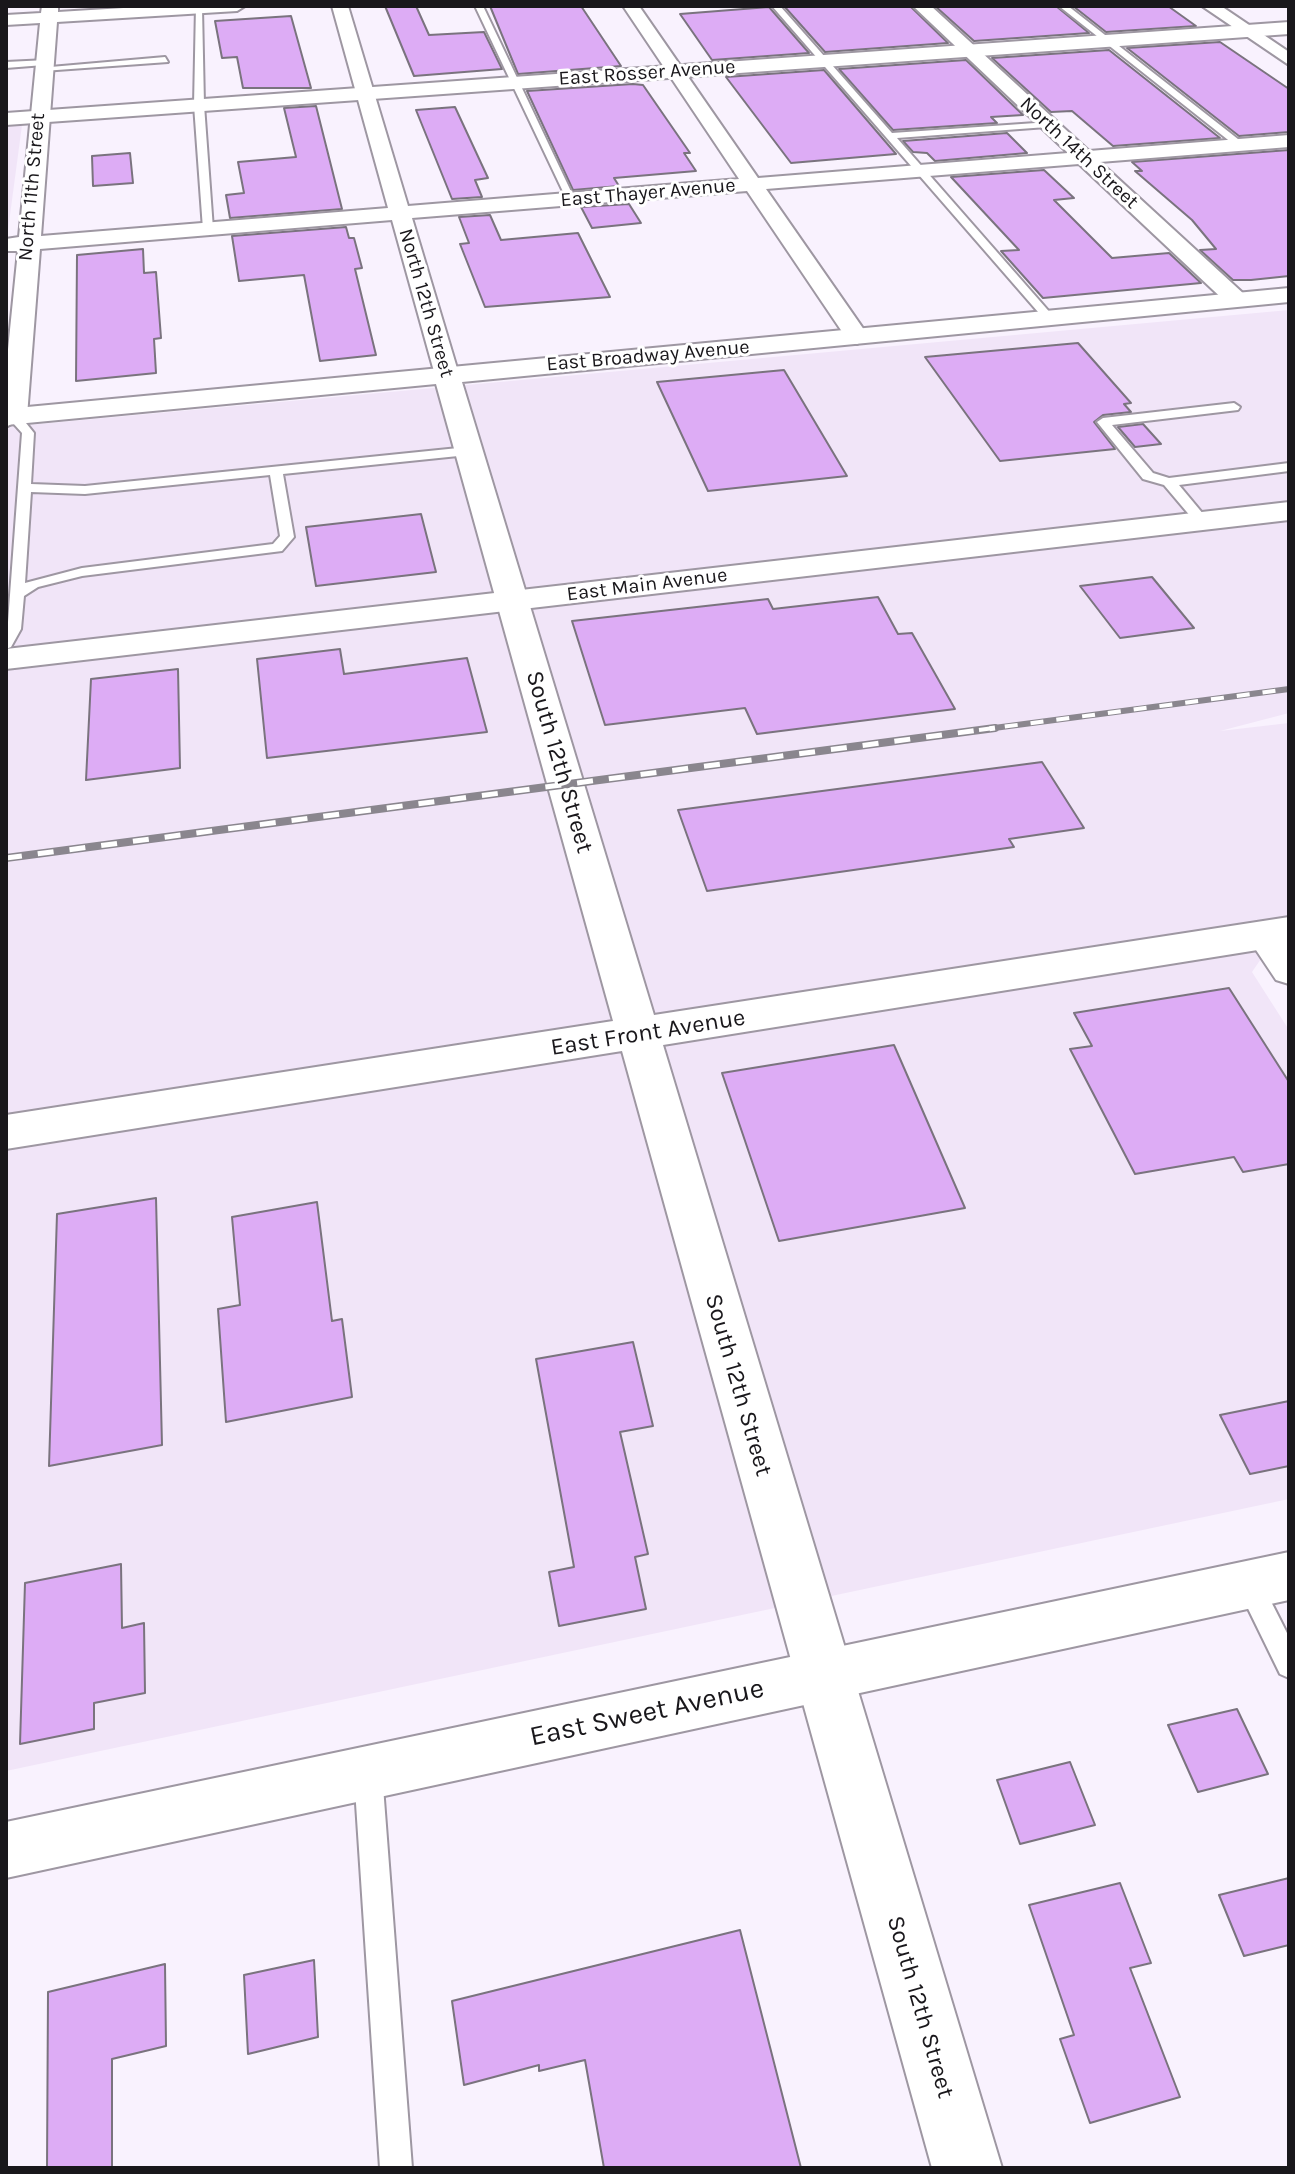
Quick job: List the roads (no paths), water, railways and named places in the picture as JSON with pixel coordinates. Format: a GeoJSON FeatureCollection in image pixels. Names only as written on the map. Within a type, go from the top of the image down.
{"type":"FeatureCollection","features":[{"type":"Feature","properties":{"kind":"street"},"geometry":{"type":"LineString","coordinates":[[6,20],[49,12],[237,6]]}},
{"type":"Feature","properties":{"kind":"street","name":"North 12th Street"},"geometry":{"type":"LineString","coordinates":[[340,6],[512,601]]}},
{"type":"Feature","properties":{"kind":"street"},"geometry":{"type":"LineString","coordinates":[[631,6],[857,337]]}},
{"type":"Feature","properties":{"kind":"street","name":"North 14th Street"},"geometry":{"type":"LineString","coordinates":[[921,6],[1237,300]]}},
{"type":"Feature","properties":{"kind":"street"},"geometry":{"type":"LineString","coordinates":[[1210,6],[1289,60]]}},
{"type":"Feature","properties":{"kind":"street","name":"North 11th Street"},"geometry":{"type":"LineString","coordinates":[[9,418],[16,245],[39,116],[49,12]]}},
{"type":"Feature","properties":{"kind":"street","name":"East Rosser Avenue"},"geometry":{"type":"LineString","coordinates":[[6,119],[1289,28]]}},
{"type":"Feature","properties":{"kind":"street","name":"East Thayer Avenue"},"geometry":{"type":"LineString","coordinates":[[16,245],[1289,141]]}},
{"type":"Feature","properties":{"kind":"street","name":"East Broadway Avenue"},"geometry":{"type":"LineString","coordinates":[[9,418],[1289,295]]}},
{"type":"Feature","properties":{"kind":"street","name":"East Main Avenue"},"geometry":{"type":"LineString","coordinates":[[6,659],[1289,511]]}},
{"type":"Feature","properties":{"kind":"street","name":"South 12th Street"},"geometry":{"type":"LineString","coordinates":[[512,601],[967,2168]]}},
{"type":"Feature","properties":{"kind":"street"},"geometry":{"type":"LineString","coordinates":[[1277,933],[1289,971]]}},
{"type":"Feature","properties":{"kind":"street","name":"East Front Avenue"},"geometry":{"type":"LineString","coordinates":[[6,1132],[1277,933]]}},
{"type":"Feature","properties":{"kind":"street","name":"East Sweet Avenue"},"geometry":{"type":"LineString","coordinates":[[6,1850],[1269,1580]]}},
{"type":"Feature","properties":{"kind":"lane"},"geometry":{"type":"LineString","coordinates":[[479,6],[572,200]]}},
{"type":"Feature","properties":{"kind":"lane"},"geometry":{"type":"LineString","coordinates":[[776,6],[1049,318]]}},
{"type":"Feature","properties":{"kind":"lane"},"geometry":{"type":"LineString","coordinates":[[1063,6],[1240,145]]}},
{"type":"Feature","properties":{"kind":"lane"},"geometry":{"type":"LineString","coordinates":[[198,8],[199,105],[208,229]]}},
{"type":"Feature","properties":{"kind":"lane"},"geometry":{"type":"LineString","coordinates":[[6,65],[165,60]]}},
{"type":"Feature","properties":{"kind":"lane"},"geometry":{"type":"LineString","coordinates":[[891,136],[1047,124]]}},
{"type":"Feature","properties":{"kind":"lane"},"geometry":{"type":"LineString","coordinates":[[1234,407],[1103,422],[1148,476],[1169,482],[1289,467]]}},
{"type":"Feature","properties":{"kind":"lane"},"geometry":{"type":"LineString","coordinates":[[6,644],[14,629],[13,580],[24,497],[28,433],[9,418]]}},
{"type":"Feature","properties":{"kind":"lane"},"geometry":{"type":"LineString","coordinates":[[6,499],[468,451]]}},
{"type":"Feature","properties":{"kind":"lane"},"geometry":{"type":"LineString","coordinates":[[13,580],[277,548],[287,537],[276,471]]}},
{"type":"Feature","properties":{"kind":"lane"},"geometry":{"type":"LineString","coordinates":[[1169,482],[1202,521]]}},
{"type":"Feature","properties":{"kind":"lane"},"geometry":{"type":"LineString","coordinates":[[1269,1580],[1289,1665]]}},
{"type":"Feature","properties":{"kind":"lane"},"geometry":{"type":"LineString","coordinates":[[368,1773],[396,2168]]}},
{"type":"Feature","properties":{"kind":"railway"},"geometry":{"type":"LineString","coordinates":[[979,730],[1289,689]]}},
{"type":"Feature","properties":{"kind":"railway"},"geometry":{"type":"LineString","coordinates":[[6,858],[995,728]]}}]}
